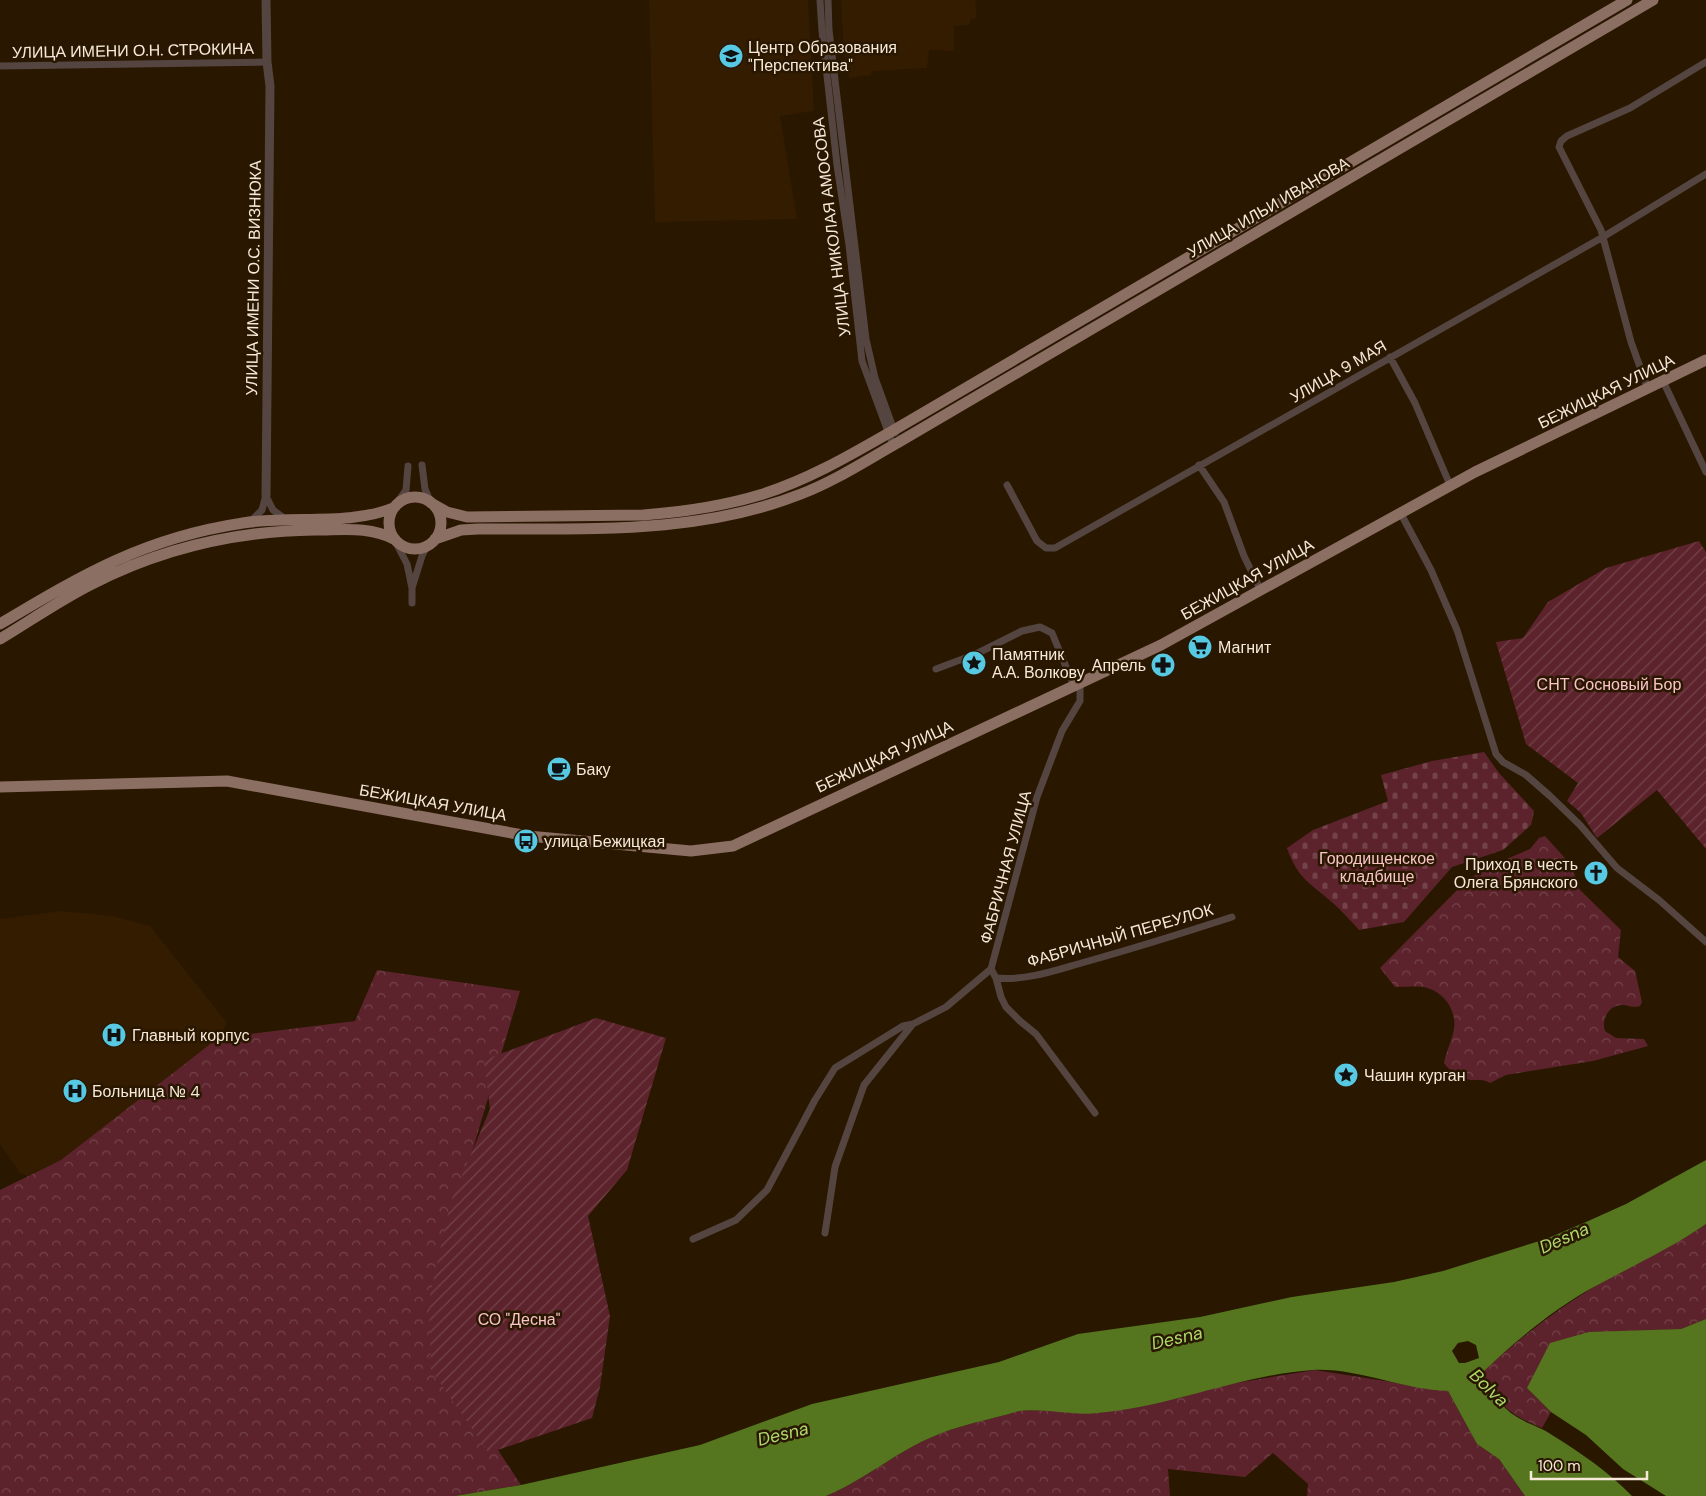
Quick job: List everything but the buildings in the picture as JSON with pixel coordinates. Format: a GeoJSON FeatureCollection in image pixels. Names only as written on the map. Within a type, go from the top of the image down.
{"type":"FeatureCollection","features":[{"type":"Feature","properties":{"kind":"main road","name":"УЛИЦА ИЛЬИ ИВАНОВА"},"geometry":{"type":"LineString","coordinates":[[431,502],[447,512],[467,517],[628,516],[699,509],[763,494],[796,481],[834,464],[892,432],[1627,0]]}},
{"type":"Feature","properties":{"kind":"main road","name":"УЛИЦА ИЛЬИ ИВАНОВА"},"geometry":{"type":"LineString","coordinates":[[431,542],[461,530],[478,528],[613,528],[701,522],[767,506],[803,493],[896,444],[1653,0]]}},
{"type":"Feature","properties":{"kind":"main road","name":"БЕЖИЦКАЯ УЛИЦА"},"geometry":{"type":"LineString","coordinates":[[0,787],[227,781],[528,836],[691,851],[733,846],[1161,645],[1450,485],[1706,360]]}},
{"type":"Feature","properties":{"kind":"main road"},"geometry":{"type":"LineString","coordinates":[[0,624],[57,589],[117,558],[184,535],[250,522],[285,518],[374,515],[393,508],[406,498],[424,498],[431,502],[440,516],[439,532],[431,542],[413,549],[371,530],[277,531],[246,534],[188,546],[155,556],[90,585],[0,639]]}},
{"type":"Feature","properties":{"kind":"main road"},"geometry":{"type":"LineString","coordinates":[[393,508],[388,524],[394,539]]}},
{"type":"Feature","properties":{"kind":"street","name":"УЛИЦА ИМЕНИ О.С. ВИЗНЮКА"},"geometry":{"type":"LineString","coordinates":[[266,0],[267,62],[270,86],[266,496]]}},
{"type":"Feature","properties":{"kind":"street","name":"УЛИЦА НИКОЛАЯ АМОСОВА"},"geometry":{"type":"LineString","coordinates":[[820,0],[837,165],[849,245],[858,340],[868,381],[892,432]]}},
{"type":"Feature","properties":{"kind":"street","name":"УЛИЦА НИКОЛАЯ АМОСОВА"},"geometry":{"type":"LineString","coordinates":[[828,0],[829,30],[866,339],[875,378],[896,444]]}},
{"type":"Feature","properties":{"kind":"street","name":"УЛИЦА ИМЕНИ О.Н. СТРОКИНА"},"geometry":{"type":"LineString","coordinates":[[0,66],[132,62],[267,62]]}},
{"type":"Feature","properties":{"kind":"street"},"geometry":{"type":"LineString","coordinates":[[1648,389],[1631,342],[1603,237],[1559,147],[1561,141],[1567,136],[1630,108],[1706,62]]}},
{"type":"Feature","properties":{"kind":"street","name":"УЛИЦА 9 МАЯ"},"geometry":{"type":"LineString","coordinates":[[1007,485],[1037,541],[1046,548],[1056,548],[1603,237],[1706,174]]}},
{"type":"Feature","properties":{"kind":"street"},"geometry":{"type":"LineString","coordinates":[[1390,357],[1415,403],[1450,485]]}},
{"type":"Feature","properties":{"kind":"street"},"geometry":{"type":"LineString","coordinates":[[1663,381],[1706,472]]}},
{"type":"Feature","properties":{"kind":"street"},"geometry":{"type":"LineString","coordinates":[[422,465],[424,489],[431,502]]}},
{"type":"Feature","properties":{"kind":"street"},"geometry":{"type":"LineString","coordinates":[[1199,465],[1224,502],[1244,556],[1261,591]]}},
{"type":"Feature","properties":{"kind":"street"},"geometry":{"type":"LineString","coordinates":[[393,508],[406,490],[408,466]]}},
{"type":"Feature","properties":{"kind":"street"},"geometry":{"type":"LineString","coordinates":[[266,496],[273,510],[285,518]]}},
{"type":"Feature","properties":{"kind":"street"},"geometry":{"type":"LineString","coordinates":[[250,522],[262,510],[266,496]]}},
{"type":"Feature","properties":{"kind":"street"},"geometry":{"type":"LineString","coordinates":[[1400,512],[1431,570],[1457,630],[1496,754],[1502,762],[1526,775],[1550,796],[1580,825],[1617,868],[1659,900],[1706,942]]}},
{"type":"Feature","properties":{"kind":"street"},"geometry":{"type":"LineString","coordinates":[[394,539],[407,564],[412,588],[412,603]]}},
{"type":"Feature","properties":{"kind":"street"},"geometry":{"type":"LineString","coordinates":[[412,588],[422,556],[431,542]]}},
{"type":"Feature","properties":{"kind":"street"},"geometry":{"type":"LineString","coordinates":[[936,668],[976,654],[1022,631],[1040,627],[1052,633],[1077,685]]}},
{"type":"Feature","properties":{"kind":"street","name":"ФАБРИЧНАЯ УЛИЦА"},"geometry":{"type":"LineString","coordinates":[[693,1239],[736,1220],[767,1190],[815,1100],[835,1068],[874,1042],[903,1026],[913,1024],[946,1007],[991,969],[1037,797],[1062,731],[1080,701],[1077,685]]}},
{"type":"Feature","properties":{"kind":"street","name":"ФАБРИЧНЫЙ ПЕРЕУЛОК"},"geometry":{"type":"LineString","coordinates":[[996,978],[1009,979],[1036,976],[1145,945],[1232,916]]}},
{"type":"Feature","properties":{"kind":"street"},"geometry":{"type":"LineString","coordinates":[[991,969],[1006,1007],[1036,1034],[1095,1113]]}},
{"type":"Feature","properties":{"kind":"street","name":"ФАБРИЧНАЯ УЛИЦА"},"geometry":{"type":"LineString","coordinates":[[824,1233],[835,1167],[864,1085],[913,1024]]}},
{"type":"Feature","properties":{"kind":"shaded area","name":"Центр Образования \"Перспектива\""},"geometry":{"type":"Polygon","coordinates":[[[649,0],[808,0],[814,111],[780,116],[797,219],[655,222],[649,0]]]}},
{"type":"Feature","properties":{"kind":"shaded area"},"geometry":{"type":"Polygon","coordinates":[[[841,0],[975,0],[977,18],[970,19],[970,25],[954,26],[954,51],[929,50],[927,68],[872,71],[871,75],[849,78],[844,52],[841,0]]]}},
{"type":"Feature","properties":{"kind":"shaded area","name":"Больница № 4"},"geometry":{"type":"Polygon","coordinates":[[[61,911],[112,916],[150,926],[227,1023],[218,1038],[61,1160],[27,1176],[20,1173],[0,1144],[0,919],[61,911]]]}},
{"type":"Feature","properties":{"kind":"green space","name":"СНТ Сосновый Бор"},"geometry":{"type":"Polygon","coordinates":[[[1699,541],[1706,552],[1706,849],[1657,790],[1597,838],[1581,813],[1567,801],[1578,783],[1526,744],[1496,642],[1523,638],[1548,602],[1606,568],[1699,541]]]}},
{"type":"Feature","properties":{"kind":"green space","name":"Городищенское кладбище"},"geometry":{"type":"Polygon","coordinates":[[[1484,752],[1499,773],[1534,811],[1531,825],[1503,850],[1452,867],[1404,922],[1359,930],[1337,907],[1306,880],[1291,859],[1287,848],[1313,830],[1388,801],[1381,775],[1432,761],[1484,752]]]}},
{"type":"Feature","properties":{"kind":"green space"},"geometry":{"type":"Polygon","coordinates":[[[1545,836],[1572,866],[1579,889],[1621,930],[1618,957],[1635,971],[1642,1002],[1640,1006],[1619,1005],[1614,1007],[1605,1017],[1605,1031],[1616,1038],[1644,1039],[1648,1046],[1593,1061],[1506,1075],[1490,1083],[1483,1080],[1471,1080],[1452,1071],[1444,1063],[1454,1029],[1453,1015],[1447,1002],[1437,992],[1430,989],[1423,987],[1395,987],[1380,968],[1464,883],[1483,869],[1530,849],[1539,838],[1545,836]]]}},
{"type":"Feature","properties":{"kind":"green space"},"geometry":{"type":"Polygon","coordinates":[[[377,970],[520,991],[466,1172],[440,1362],[521,1485],[455,1496],[0,1496],[0,1190],[61,1160],[218,1038],[355,1021],[377,970]]]}},
{"type":"Feature","properties":{"kind":"green space","name":"СО \"Десна\""},"geometry":{"type":"Polygon","coordinates":[[[596,1018],[666,1038],[627,1170],[588,1216],[610,1316],[600,1387],[592,1418],[489,1453],[431,1370],[429,1301],[450,1204],[490,1109],[484,1060],[596,1018]]]}},
{"type":"Feature","properties":{"kind":"green space"},"geometry":{"type":"Polygon","coordinates":[[[1706,1224],[1706,1319],[1681,1329],[1644,1331],[1527,1388],[1551,1412],[1542,1428],[1513,1413],[1492,1392],[1482,1372],[1547,1319],[1589,1290],[1706,1224]]]}},
{"type":"Feature","properties":{"kind":"green space"},"geometry":{"type":"Polygon","coordinates":[[[1315,1370],[1448,1391],[1477,1444],[1499,1459],[1525,1496],[1307,1496],[1308,1484],[1273,1453],[1245,1477],[1168,1469],[1170,1496],[826,1496],[853,1483],[916,1444],[941,1433],[1019,1411],[1098,1413],[1182,1397],[1223,1385],[1315,1370]]]}},
{"type":"Feature","properties":{"kind":"water"},"geometry":{"type":"Polygon","coordinates":[[[1706,1160],[1706,1224],[1678,1242],[1592,1288],[1563,1306],[1521,1338],[1483,1372],[1496,1398],[1511,1413],[1548,1432],[1584,1456],[1614,1479],[1632,1496],[1525,1496],[1499,1459],[1477,1444],[1448,1391],[1414,1387],[1347,1372],[1313,1370],[1259,1378],[1125,1410],[1088,1414],[1039,1410],[1019,1411],[941,1433],[916,1444],[853,1483],[826,1496],[455,1496],[521,1485],[700,1445],[812,1404],[999,1362],[1078,1334],[1200,1317],[1292,1297],[1394,1282],[1443,1271],[1546,1239],[1626,1204],[1706,1160]],[[1468,1341],[1458,1343],[1452,1351],[1459,1363],[1479,1358],[1476,1345],[1468,1341]]]}},
{"type":"Feature","properties":{"kind":"water"},"geometry":{"type":"Polygon","coordinates":[[[1706,1319],[1706,1496],[1666,1496],[1623,1469],[1586,1435],[1551,1412],[1527,1388],[1550,1343],[1589,1332],[1681,1329],[1706,1319]]]}},
{"type":"Feature","properties":{"kind":"place","name":"Центр Образования \"Перспектива\""},"geometry":{"type":"Point","coordinates":[731,56]}},
{"type":"Feature","properties":{"kind":"place","name":"Магнит"},"geometry":{"type":"Point","coordinates":[1200,647]}},
{"type":"Feature","properties":{"kind":"place","name":"Памятник А.А. Волкову"},"geometry":{"type":"Point","coordinates":[974,663]}},
{"type":"Feature","properties":{"kind":"place","name":"Апрель"},"geometry":{"type":"Point","coordinates":[1163,665]}},
{"type":"Feature","properties":{"kind":"place","name":"Баку"},"geometry":{"type":"Point","coordinates":[559,769]}},
{"type":"Feature","properties":{"kind":"place","name":"улица Бежицкая"},"geometry":{"type":"Point","coordinates":[526,841]}},
{"type":"Feature","properties":{"kind":"place","name":"Приход в честь Олега Брянского"},"geometry":{"type":"Point","coordinates":[1596,873]}},
{"type":"Feature","properties":{"kind":"place","name":"Главный корпус"},"geometry":{"type":"Point","coordinates":[114,1035]}},
{"type":"Feature","properties":{"kind":"place","name":"Чашин курган"},"geometry":{"type":"Point","coordinates":[1346,1075]}},
{"type":"Feature","properties":{"kind":"place","name":"Больница № 4"},"geometry":{"type":"Point","coordinates":[75,1091]}},
{"type":"Feature","properties":{"kind":"water label","name":"Desna"},"geometry":{"type":"Point","coordinates":[1564,1238]}},
{"type":"Feature","properties":{"kind":"water label","name":"Desna"},"geometry":{"type":"Point","coordinates":[1177,1338]}},
{"type":"Feature","properties":{"kind":"water label","name":"Bolva"},"geometry":{"type":"Point","coordinates":[1489,1388]}},
{"type":"Feature","properties":{"kind":"water label","name":"Desna"},"geometry":{"type":"Point","coordinates":[783,1434]}}]}
